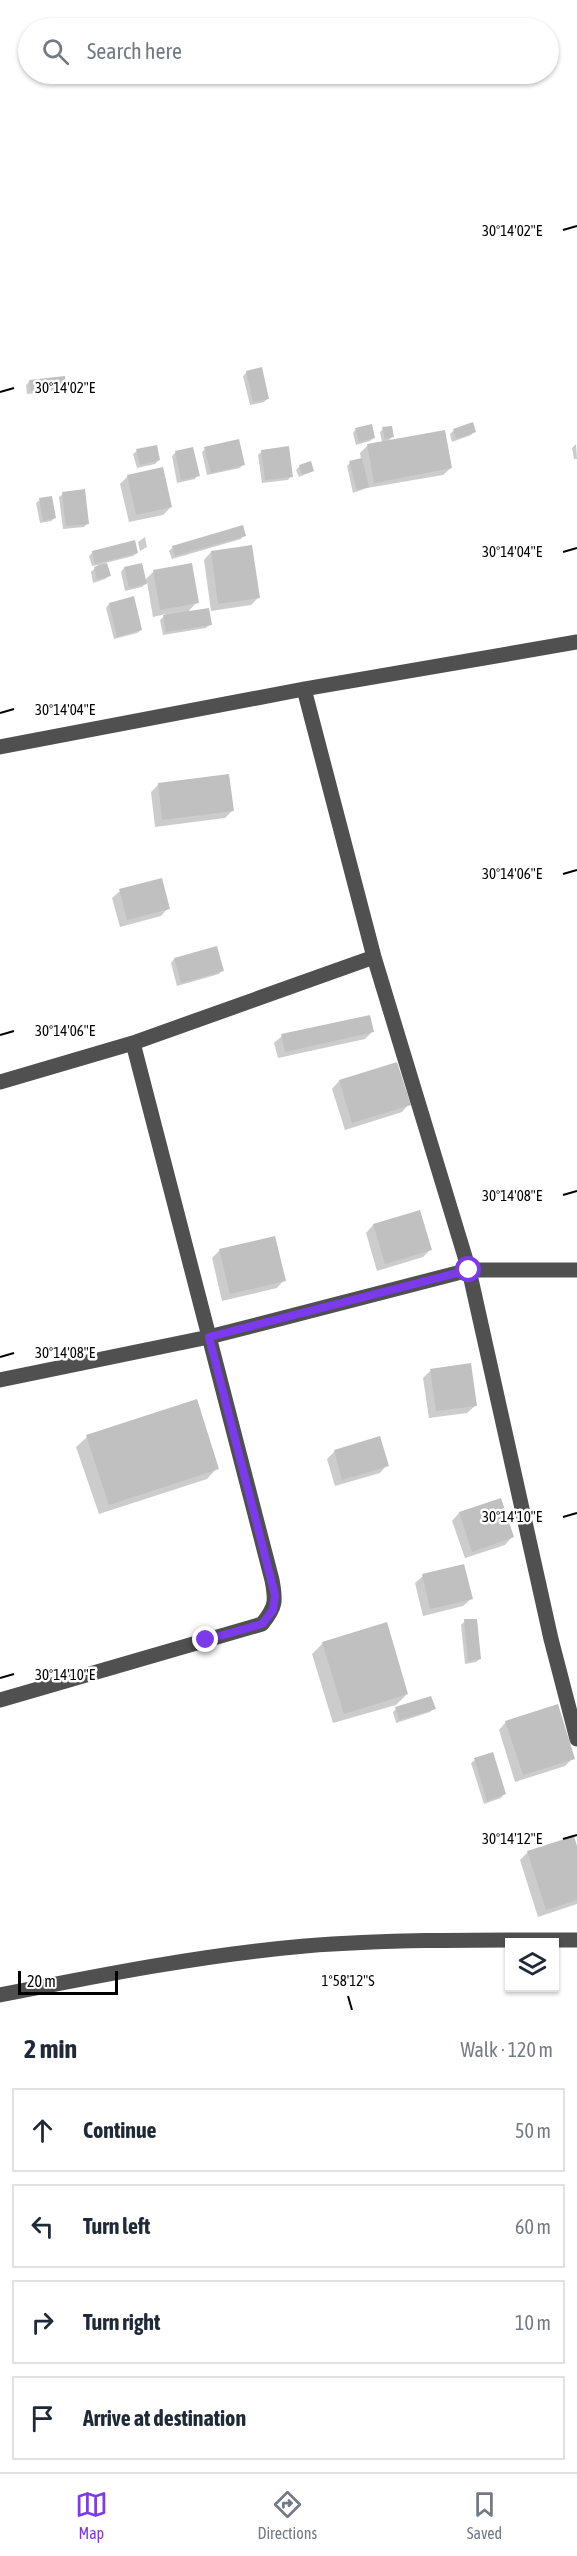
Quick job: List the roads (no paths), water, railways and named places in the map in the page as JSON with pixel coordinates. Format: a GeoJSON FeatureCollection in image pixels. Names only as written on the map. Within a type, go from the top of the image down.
{"type":"FeatureCollection","features":[{"type":"Feature","properties":{"kind":"street"},"geometry":{"type":"LineString","coordinates":[[0,747],[304,689],[577,642]]}},
{"type":"Feature","properties":{"kind":"street"},"geometry":{"type":"LineString","coordinates":[[304,689],[374,957],[469,1270],[551,1639],[577,1739]]}},
{"type":"Feature","properties":{"kind":"street"},"geometry":{"type":"LineString","coordinates":[[0,1082],[133,1043],[374,957]]}},
{"type":"Feature","properties":{"kind":"street"},"geometry":{"type":"LineString","coordinates":[[0,1700],[262,1624],[273,1610],[275,1595],[272,1580],[133,1043]]}},
{"type":"Feature","properties":{"kind":"street"},"geometry":{"type":"LineString","coordinates":[[0,1380],[209,1337],[469,1270],[577,1270]]}},
{"type":"Feature","properties":{"kind":"street"},"geometry":{"type":"LineString","coordinates":[[0,1995],[149,1965],[305,1946],[448,1941],[577,1940]]}}]}
